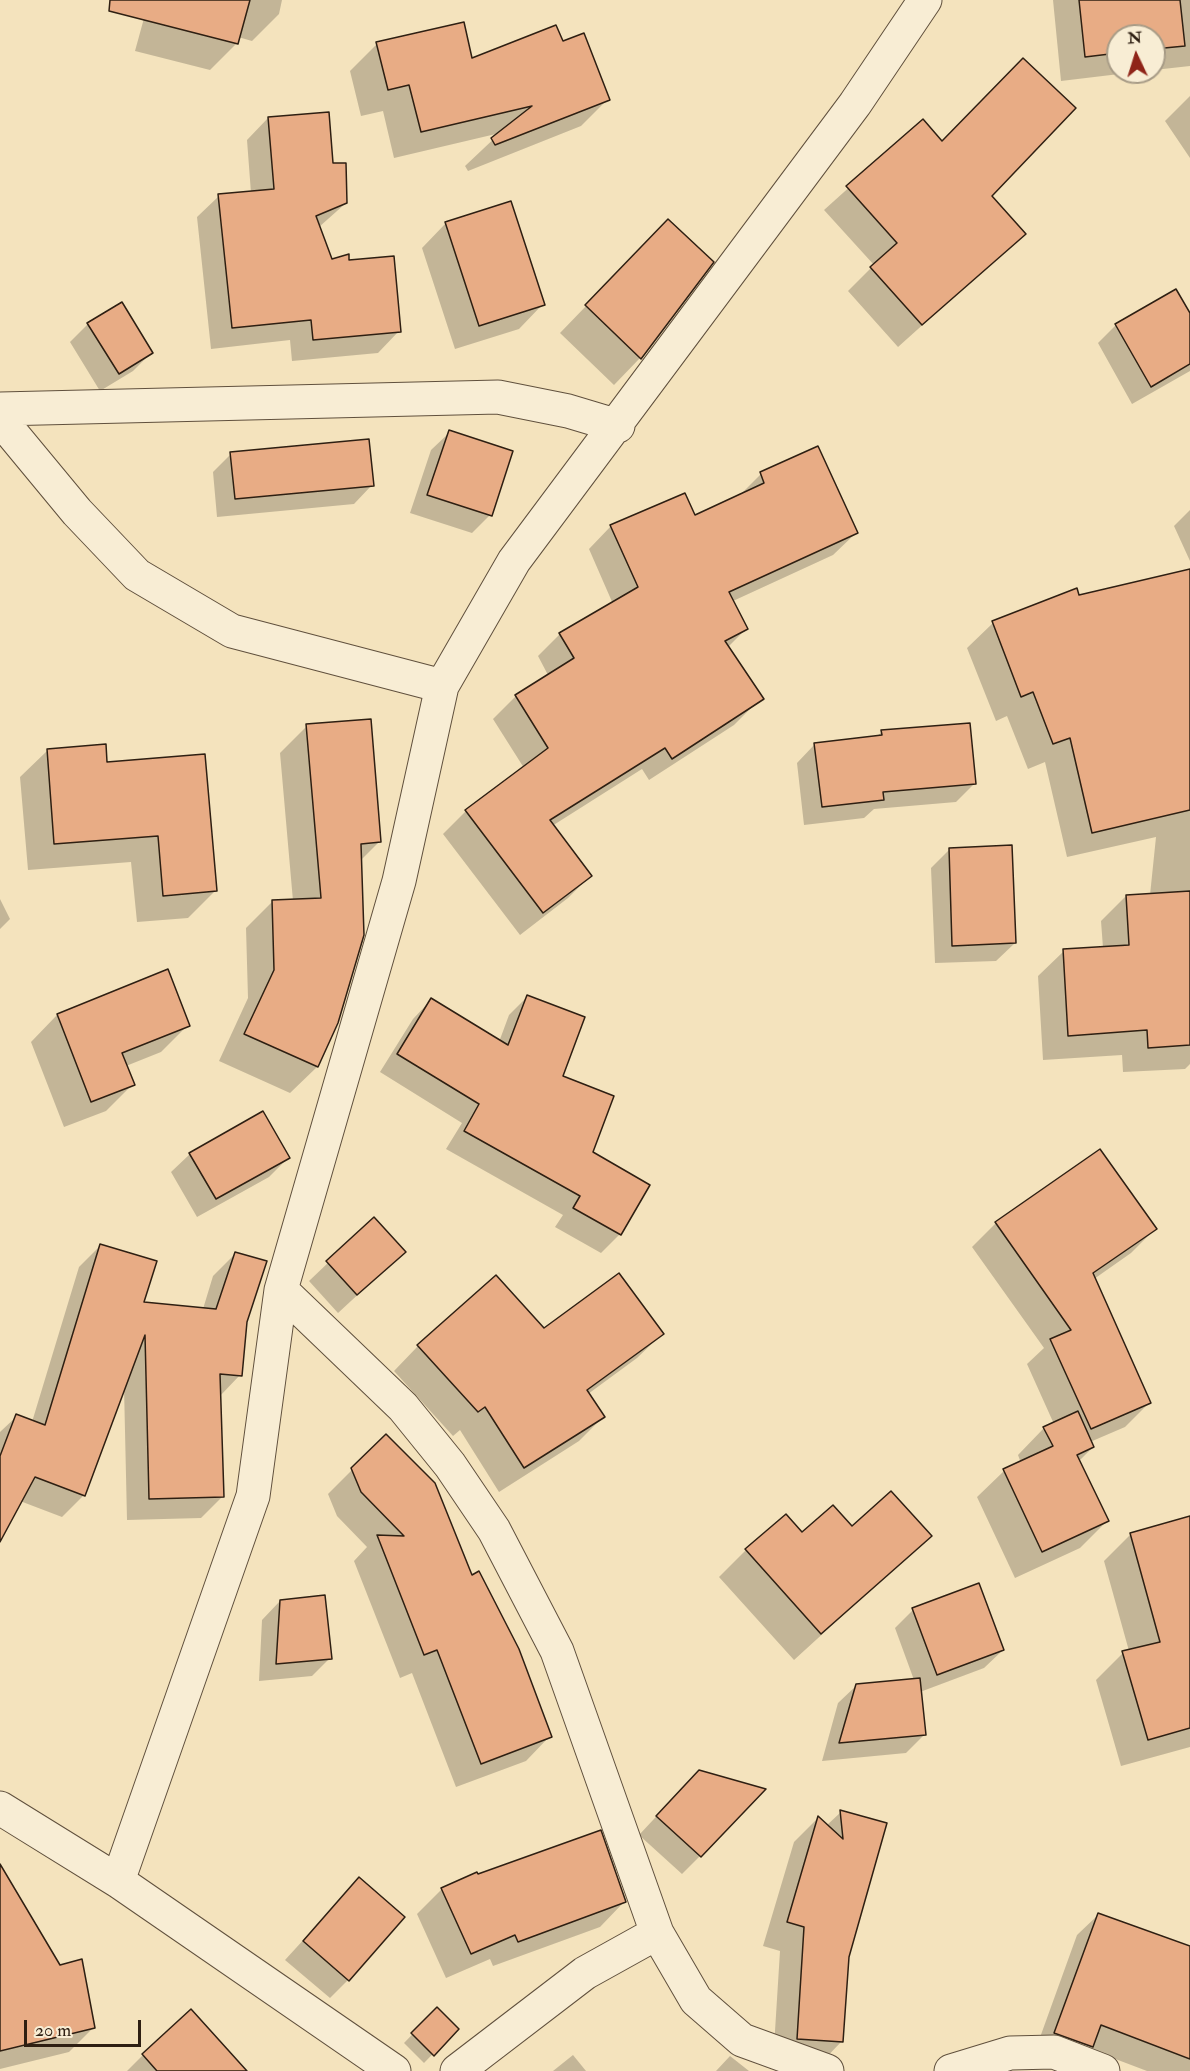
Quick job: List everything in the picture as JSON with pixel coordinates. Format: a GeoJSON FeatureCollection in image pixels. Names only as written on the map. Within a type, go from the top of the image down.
{"type":"FeatureCollection","features":[{"type":"Feature","properties":{"kind":"street"},"geometry":{"type":"LineString","coordinates":[[118,1881],[253,1496],[280,1290],[399,880],[442,686],[514,561],[618,426],[855,105],[925,0]]}},
{"type":"Feature","properties":{"kind":"street"},"geometry":{"type":"LineString","coordinates":[[0,409],[498,397],[568,411],[618,426]]}},
{"type":"Feature","properties":{"kind":"street"},"geometry":{"type":"LineString","coordinates":[[0,419],[77,512],[137,575],[232,631],[442,686]]}},
{"type":"Feature","properties":{"kind":"street"},"geometry":{"type":"LineString","coordinates":[[280,1290],[403,1407],[450,1465],[494,1530],[557,1651],[657,1933],[696,2000],[742,2040],[827,2071]]}},
{"type":"Feature","properties":{"kind":"street"},"geometry":{"type":"LineString","coordinates":[[0,1808],[118,1881],[394,2071]]}},
{"type":"Feature","properties":{"kind":"street"},"geometry":{"type":"LineString","coordinates":[[457,2071],[585,1973],[657,1933]]}},
{"type":"Feature","properties":{"kind":"street"},"geometry":{"type":"LineString","coordinates":[[951,2071],[1010,2053],[1054,2052],[1103,2071]]}},
{"type":"Feature","properties":{"kind":"building"},"geometry":{"type":"Polygon","coordinates":[[[110,0],[250,0],[238,44],[109,11],[110,0]]]}},
{"type":"Feature","properties":{"kind":"building"},"geometry":{"type":"Polygon","coordinates":[[[1079,0],[1180,0],[1185,46],[1166,48],[1166,24],[1106,24],[1106,54],[1085,57],[1079,0]]]}},
{"type":"Feature","properties":{"kind":"building"},"geometry":{"type":"Polygon","coordinates":[[[464,22],[472,58],[556,25],[563,41],[584,33],[610,100],[495,145],[491,138],[532,106],[421,132],[409,85],[388,90],[376,42],[464,22]]]}},
{"type":"Feature","properties":{"kind":"building"},"geometry":{"type":"Polygon","coordinates":[[[1023,58],[1076,108],[992,196],[1026,234],[922,325],[870,267],[897,243],[846,186],[923,119],[942,141],[1023,58]]]}},
{"type":"Feature","properties":{"kind":"building"},"geometry":{"type":"Polygon","coordinates":[[[329,112],[333,163],[346,163],[347,203],[316,216],[332,259],[349,254],[349,260],[394,256],[401,332],[313,340],[311,320],[232,328],[218,194],[274,189],[268,117],[329,112]]]}},
{"type":"Feature","properties":{"kind":"building"},"geometry":{"type":"Polygon","coordinates":[[[511,201],[545,305],[479,326],[445,222],[511,201]]]}},
{"type":"Feature","properties":{"kind":"building"},"geometry":{"type":"Polygon","coordinates":[[[668,219],[714,262],[641,359],[585,305],[668,219]]]}},
{"type":"Feature","properties":{"kind":"building"},"geometry":{"type":"Polygon","coordinates":[[[1176,289],[1190,313],[1190,364],[1151,387],[1115,324],[1176,289]]]}},
{"type":"Feature","properties":{"kind":"building"},"geometry":{"type":"Polygon","coordinates":[[[122,302],[153,353],[119,374],[87,323],[122,302]]]}},
{"type":"Feature","properties":{"kind":"building"},"geometry":{"type":"Polygon","coordinates":[[[449,430],[513,451],[492,516],[427,495],[449,430]]]}},
{"type":"Feature","properties":{"kind":"building"},"geometry":{"type":"Polygon","coordinates":[[[369,439],[374,486],[235,499],[230,452],[369,439]]]}},
{"type":"Feature","properties":{"kind":"building"},"geometry":{"type":"Polygon","coordinates":[[[818,446],[858,533],[729,592],[748,629],[725,641],[764,699],[672,759],[665,748],[550,820],[592,876],[543,913],[465,810],[548,748],[515,695],[574,658],[559,633],[638,587],[610,525],[685,493],[695,515],[764,483],[760,472],[818,446]]]}},
{"type":"Feature","properties":{"kind":"building"},"geometry":{"type":"Polygon","coordinates":[[[1190,569],[1190,810],[1092,833],[1070,738],[1053,744],[1033,692],[1021,697],[992,621],[1077,588],[1079,595],[1190,569]]]}},
{"type":"Feature","properties":{"kind":"building"},"geometry":{"type":"Polygon","coordinates":[[[371,719],[381,842],[361,844],[364,935],[338,1023],[318,1067],[244,1034],[274,970],[272,900],[321,898],[306,724],[371,719]]]}},
{"type":"Feature","properties":{"kind":"building"},"geometry":{"type":"Polygon","coordinates":[[[970,723],[976,784],[883,792],[884,800],[822,807],[814,743],[882,735],[881,730],[970,723]]]}},
{"type":"Feature","properties":{"kind":"building"},"geometry":{"type":"Polygon","coordinates":[[[106,744],[107,762],[205,754],[217,891],[163,896],[158,836],[54,844],[47,749],[106,744]]]}},
{"type":"Feature","properties":{"kind":"building"},"geometry":{"type":"Polygon","coordinates":[[[1012,845],[1016,943],[952,946],[949,848],[1012,845]]]}},
{"type":"Feature","properties":{"kind":"building"},"geometry":{"type":"Polygon","coordinates":[[[1190,891],[1190,1045],[1148,1048],[1147,1030],[1068,1036],[1063,949],[1129,945],[1126,895],[1190,891]]]}},
{"type":"Feature","properties":{"kind":"building"},"geometry":{"type":"Polygon","coordinates":[[[168,969],[190,1026],[122,1053],[135,1085],[91,1102],[57,1014],[168,969]]]}},
{"type":"Feature","properties":{"kind":"building"},"geometry":{"type":"Polygon","coordinates":[[[527,995],[585,1017],[563,1076],[614,1096],[593,1152],[650,1185],[621,1235],[573,1208],[580,1196],[464,1131],[479,1104],[397,1054],[431,998],[508,1045],[527,995]]]}},
{"type":"Feature","properties":{"kind":"building"},"geometry":{"type":"Polygon","coordinates":[[[263,1111],[290,1158],[216,1199],[189,1153],[263,1111]]]}},
{"type":"Feature","properties":{"kind":"building"},"geometry":{"type":"Polygon","coordinates":[[[1100,1149],[1157,1229],[1093,1273],[1151,1403],[1091,1429],[1050,1339],[1071,1330],[995,1222],[1100,1149]]]}},
{"type":"Feature","properties":{"kind":"building"},"geometry":{"type":"Polygon","coordinates":[[[374,1217],[406,1252],[357,1295],[326,1261],[374,1217]]]}},
{"type":"Feature","properties":{"kind":"building"},"geometry":{"type":"Polygon","coordinates":[[[100,1244],[157,1261],[144,1302],[216,1309],[235,1252],[267,1261],[247,1322],[242,1376],[220,1374],[224,1497],[149,1499],[145,1335],[85,1496],[35,1477],[0,1542],[0,1456],[16,1414],[45,1425],[100,1244]]]}},
{"type":"Feature","properties":{"kind":"building"},"geometry":{"type":"Polygon","coordinates":[[[619,1273],[664,1334],[587,1390],[605,1417],[524,1468],[485,1407],[478,1412],[417,1345],[496,1275],[544,1328],[619,1273]]]}},
{"type":"Feature","properties":{"kind":"building"},"geometry":{"type":"Polygon","coordinates":[[[1078,1411],[1094,1447],[1077,1455],[1109,1521],[1042,1552],[1003,1469],[1053,1446],[1043,1427],[1078,1411]]]}},
{"type":"Feature","properties":{"kind":"building"},"geometry":{"type":"Polygon","coordinates":[[[386,1434],[435,1483],[472,1575],[479,1571],[519,1649],[552,1737],[481,1764],[437,1650],[424,1655],[377,1535],[404,1536],[361,1492],[351,1468],[386,1434]]]}},
{"type":"Feature","properties":{"kind":"building"},"geometry":{"type":"Polygon","coordinates":[[[891,1491],[932,1536],[821,1634],[745,1549],[786,1514],[802,1532],[833,1505],[852,1526],[891,1491]]]}},
{"type":"Feature","properties":{"kind":"building"},"geometry":{"type":"Polygon","coordinates":[[[1190,1516],[1190,1728],[1148,1740],[1122,1651],[1160,1642],[1130,1533],[1190,1516]]]}},
{"type":"Feature","properties":{"kind":"building"},"geometry":{"type":"Polygon","coordinates":[[[979,1583],[1004,1650],[937,1675],[912,1608],[979,1583]]]}},
{"type":"Feature","properties":{"kind":"building"},"geometry":{"type":"Polygon","coordinates":[[[325,1595],[332,1659],[276,1664],[280,1600],[325,1595]]]}},
{"type":"Feature","properties":{"kind":"building"},"geometry":{"type":"Polygon","coordinates":[[[920,1678],[926,1735],[839,1743],[856,1684],[920,1678]]]}},
{"type":"Feature","properties":{"kind":"building"},"geometry":{"type":"Polygon","coordinates":[[[699,1770],[766,1789],[701,1857],[656,1816],[699,1770]]]}},
{"type":"Feature","properties":{"kind":"building"},"geometry":{"type":"Polygon","coordinates":[[[840,1810],[887,1823],[849,1957],[843,2042],[797,2039],[804,1927],[787,1922],[818,1816],[843,1839],[840,1810]]]}},
{"type":"Feature","properties":{"kind":"building"},"geometry":{"type":"Polygon","coordinates":[[[601,1830],[626,1902],[518,1942],[515,1935],[471,1954],[441,1888],[477,1872],[478,1874],[601,1830]]]}},
{"type":"Feature","properties":{"kind":"building"},"geometry":{"type":"Polygon","coordinates":[[[0,1864],[60,1965],[82,1959],[95,2028],[0,2051],[0,1864]]]}},
{"type":"Feature","properties":{"kind":"building"},"geometry":{"type":"Polygon","coordinates":[[[359,1877],[405,1917],[349,1981],[303,1941],[359,1877]]]}},
{"type":"Feature","properties":{"kind":"building"},"geometry":{"type":"Polygon","coordinates":[[[1098,1913],[1190,1946],[1190,2059],[1101,2025],[1093,2047],[1054,2033],[1098,1913]]]}},
{"type":"Feature","properties":{"kind":"building"},"geometry":{"type":"Polygon","coordinates":[[[437,2007],[459,2029],[434,2056],[411,2033],[437,2007]]]}},
{"type":"Feature","properties":{"kind":"building"},"geometry":{"type":"Polygon","coordinates":[[[191,2009],[247,2071],[157,2071],[142,2054],[191,2009]]]}}]}
